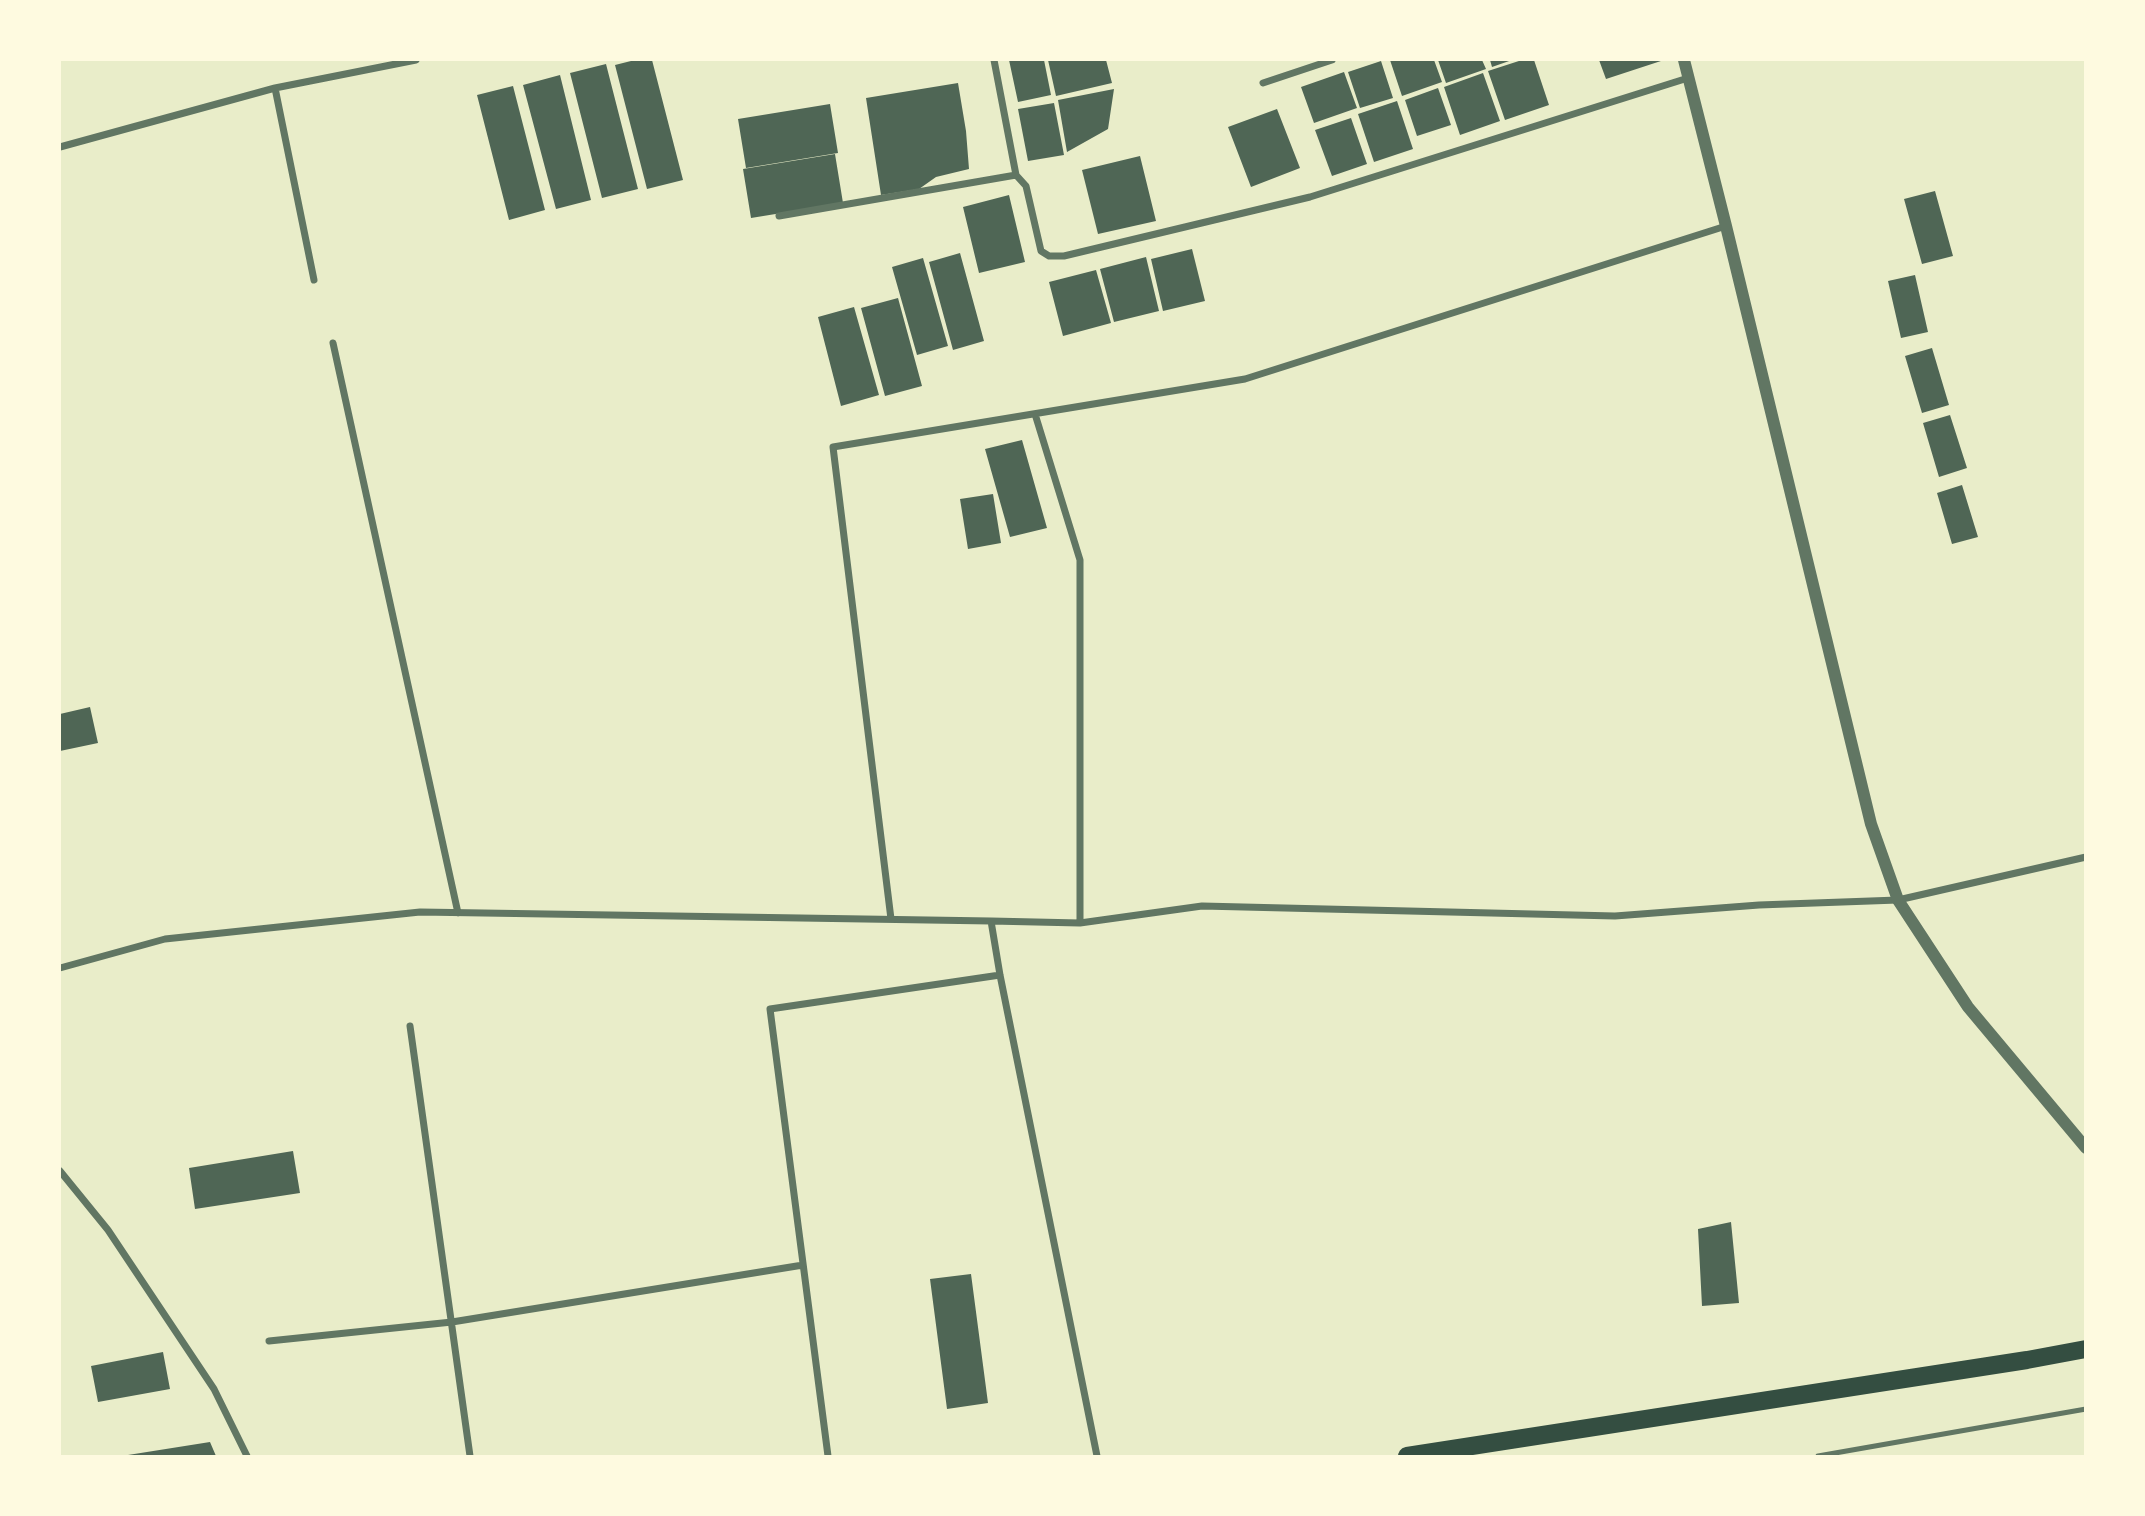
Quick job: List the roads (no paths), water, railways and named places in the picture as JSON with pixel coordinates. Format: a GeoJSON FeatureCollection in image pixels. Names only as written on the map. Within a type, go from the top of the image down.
{"type":"FeatureCollection","features":[{"type":"Feature","properties":{"kind":"main road"},"geometry":{"type":"LineString","coordinates":[[1407,1457],[2085,1349]]}},
{"type":"Feature","properties":{"kind":"street"},"geometry":{"type":"LineString","coordinates":[[60,147],[275,88],[416,60]]}},
{"type":"Feature","properties":{"kind":"street"},"geometry":{"type":"LineString","coordinates":[[994,60],[1016,175],[1026,186],[1041,251],[1049,256],[1064,256],[1310,197],[1688,78]]}},
{"type":"Feature","properties":{"kind":"street"},"geometry":{"type":"LineString","coordinates":[[1264,83],[1332,60]]}},
{"type":"Feature","properties":{"kind":"street"},"geometry":{"type":"LineString","coordinates":[[1684,60],[1871,824],[1898,900],[1968,1007],[2085,1148]]}},
{"type":"Feature","properties":{"kind":"street"},"geometry":{"type":"LineString","coordinates":[[275,88],[314,280]]}},
{"type":"Feature","properties":{"kind":"street"},"geometry":{"type":"LineString","coordinates":[[779,216],[1016,175]]}},
{"type":"Feature","properties":{"kind":"street"},"geometry":{"type":"LineString","coordinates":[[891,919],[832,447],[1245,379],[1726,226]]}},
{"type":"Feature","properties":{"kind":"street"},"geometry":{"type":"LineString","coordinates":[[334,343],[458,913]]}},
{"type":"Feature","properties":{"kind":"street"},"geometry":{"type":"LineString","coordinates":[[1035,414],[1080,560],[1080,923]]}},
{"type":"Feature","properties":{"kind":"street"},"geometry":{"type":"LineString","coordinates":[[60,968],[165,939],[420,912],[1080,923],[1202,906],[1615,916],[1759,905],[1898,900],[2085,857]]}},
{"type":"Feature","properties":{"kind":"street"},"geometry":{"type":"LineString","coordinates":[[992,921],[1000,975],[1097,1457]]}},
{"type":"Feature","properties":{"kind":"street"},"geometry":{"type":"LineString","coordinates":[[828,1457],[770,1009],[1000,975]]}},
{"type":"Feature","properties":{"kind":"street"},"geometry":{"type":"LineString","coordinates":[[410,1027],[470,1457]]}},
{"type":"Feature","properties":{"kind":"street"},"geometry":{"type":"LineString","coordinates":[[60,1171],[108,1230],[214,1389],[247,1457]]}},
{"type":"Feature","properties":{"kind":"street"},"geometry":{"type":"LineString","coordinates":[[269,1341],[452,1322],[803,1265]]}},
{"type":"Feature","properties":{"kind":"lane"},"geometry":{"type":"LineString","coordinates":[[1818,1457],[2085,1409]]}}]}
